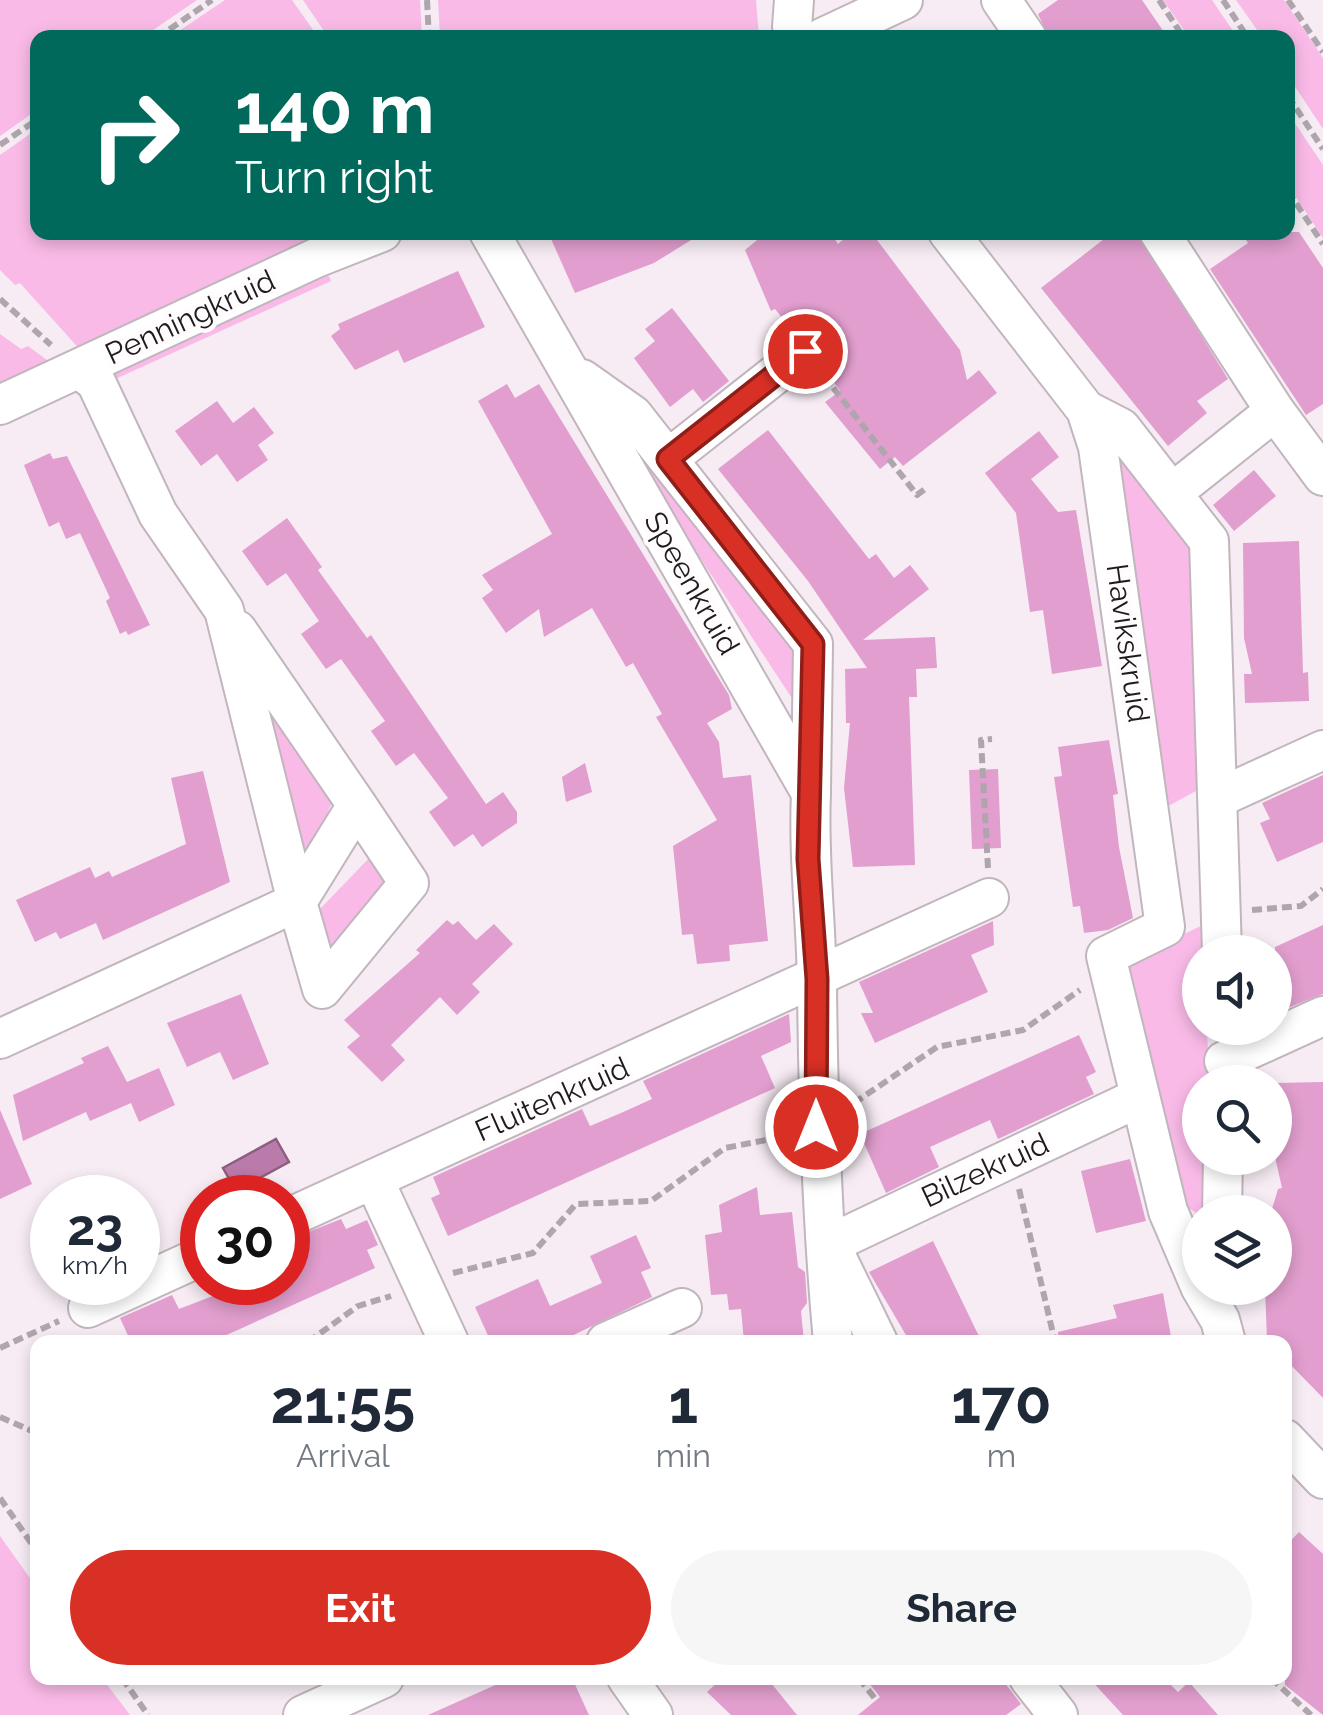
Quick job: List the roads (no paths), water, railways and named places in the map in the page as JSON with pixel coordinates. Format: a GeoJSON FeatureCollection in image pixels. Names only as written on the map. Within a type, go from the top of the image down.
{"type":"FeatureCollection","features":[{"type":"Feature","properties":{"kind":"street"},"geometry":{"type":"LineString","coordinates":[[793,30],[794,0]]}},
{"type":"Feature","properties":{"kind":"street"},"geometry":{"type":"LineString","coordinates":[[839,30],[902,0]]}},
{"type":"Feature","properties":{"kind":"street"},"geometry":{"type":"LineString","coordinates":[[1001,0],[1022,30]]}},
{"type":"Feature","properties":{"kind":"street","name":"Penningkruid"},"geometry":{"type":"LineString","coordinates":[[0,405],[362,240]]}},
{"type":"Feature","properties":{"kind":"street","name":"Speenkruid"},"geometry":{"type":"LineString","coordinates":[[494,240],[811,793]]}},
{"type":"Feature","properties":{"kind":"street","name":"Havikskruid"},"geometry":{"type":"LineString","coordinates":[[954,240],[1086,410],[1098,447],[1165,927],[1106,956],[1140,1097]]}},
{"type":"Feature","properties":{"kind":"street"},"geometry":{"type":"LineString","coordinates":[[1164,240],[1275,411],[1323,476]]}},
{"type":"Feature","properties":{"kind":"street"},"geometry":{"type":"LineString","coordinates":[[668,459],[805,351]]}},
{"type":"Feature","properties":{"kind":"street"},"geometry":{"type":"LineString","coordinates":[[79,369],[96,382],[158,514],[358,804],[410,883],[322,988],[224,610]]}},
{"type":"Feature","properties":{"kind":"street","name":"Speenkruid"},"geometry":{"type":"LineString","coordinates":[[573,373],[633,415],[813,644],[808,859],[817,979],[816,1127],[833,1335]]}},
{"type":"Feature","properties":{"kind":"street","name":"Havikskruid"},"geometry":{"type":"LineString","coordinates":[[1086,410],[1121,428],[1209,541],[1222,935]]}},
{"type":"Feature","properties":{"kind":"street"},"geometry":{"type":"LineString","coordinates":[[1172,493],[1275,411]]}},
{"type":"Feature","properties":{"kind":"street"},"geometry":{"type":"LineString","coordinates":[[1218,798],[1323,750]]}},
{"type":"Feature","properties":{"kind":"street"},"geometry":{"type":"LineString","coordinates":[[0,1039],[298,902],[358,804]]}},
{"type":"Feature","properties":{"kind":"street"},"geometry":{"type":"LineString","coordinates":[[1159,878],[1219,850]]}},
{"type":"Feature","properties":{"kind":"street"},"geometry":{"type":"LineString","coordinates":[[817,979],[989,898]]}},
{"type":"Feature","properties":{"kind":"street","name":"Fluitenkruid"},"geometry":{"type":"LineString","coordinates":[[310,1208],[817,979]]}},
{"type":"Feature","properties":{"kind":"street"},"geometry":{"type":"LineString","coordinates":[[1224,1057],[1323,1016]]}},
{"type":"Feature","properties":{"kind":"street"},"geometry":{"type":"LineString","coordinates":[[1140,1097],[1168,1211],[1182,1244]]}},
{"type":"Feature","properties":{"kind":"street","name":"Bilzekruid"},"geometry":{"type":"LineString","coordinates":[[826,1235],[1006,1161],[1140,1097]]}},
{"type":"Feature","properties":{"kind":"street"},"geometry":{"type":"LineString","coordinates":[[374,1180],[447,1335]]}},
{"type":"Feature","properties":{"kind":"street","name":"Speenkruid"},"geometry":{"type":"LineString","coordinates":[[826,1235],[875,1335]]}},
{"type":"Feature","properties":{"kind":"street"},"geometry":{"type":"LineString","coordinates":[[88,1308],[180,1266]]}},
{"type":"Feature","properties":{"kind":"street"},"geometry":{"type":"LineString","coordinates":[[622,1335],[682,1308]]}},
{"type":"Feature","properties":{"kind":"street"},"geometry":{"type":"LineString","coordinates":[[1292,1446],[1323,1479]]}},
{"type":"Feature","properties":{"kind":"street"},"geometry":{"type":"LineString","coordinates":[[303,1715],[369,1685]]}},
{"type":"Feature","properties":{"kind":"street"},"geometry":{"type":"LineString","coordinates":[[632,1685],[653,1715]]}},
{"type":"Feature","properties":{"kind":"street"},"geometry":{"type":"LineString","coordinates":[[1035,1685],[1058,1715],[1043,1685]]}}]}
